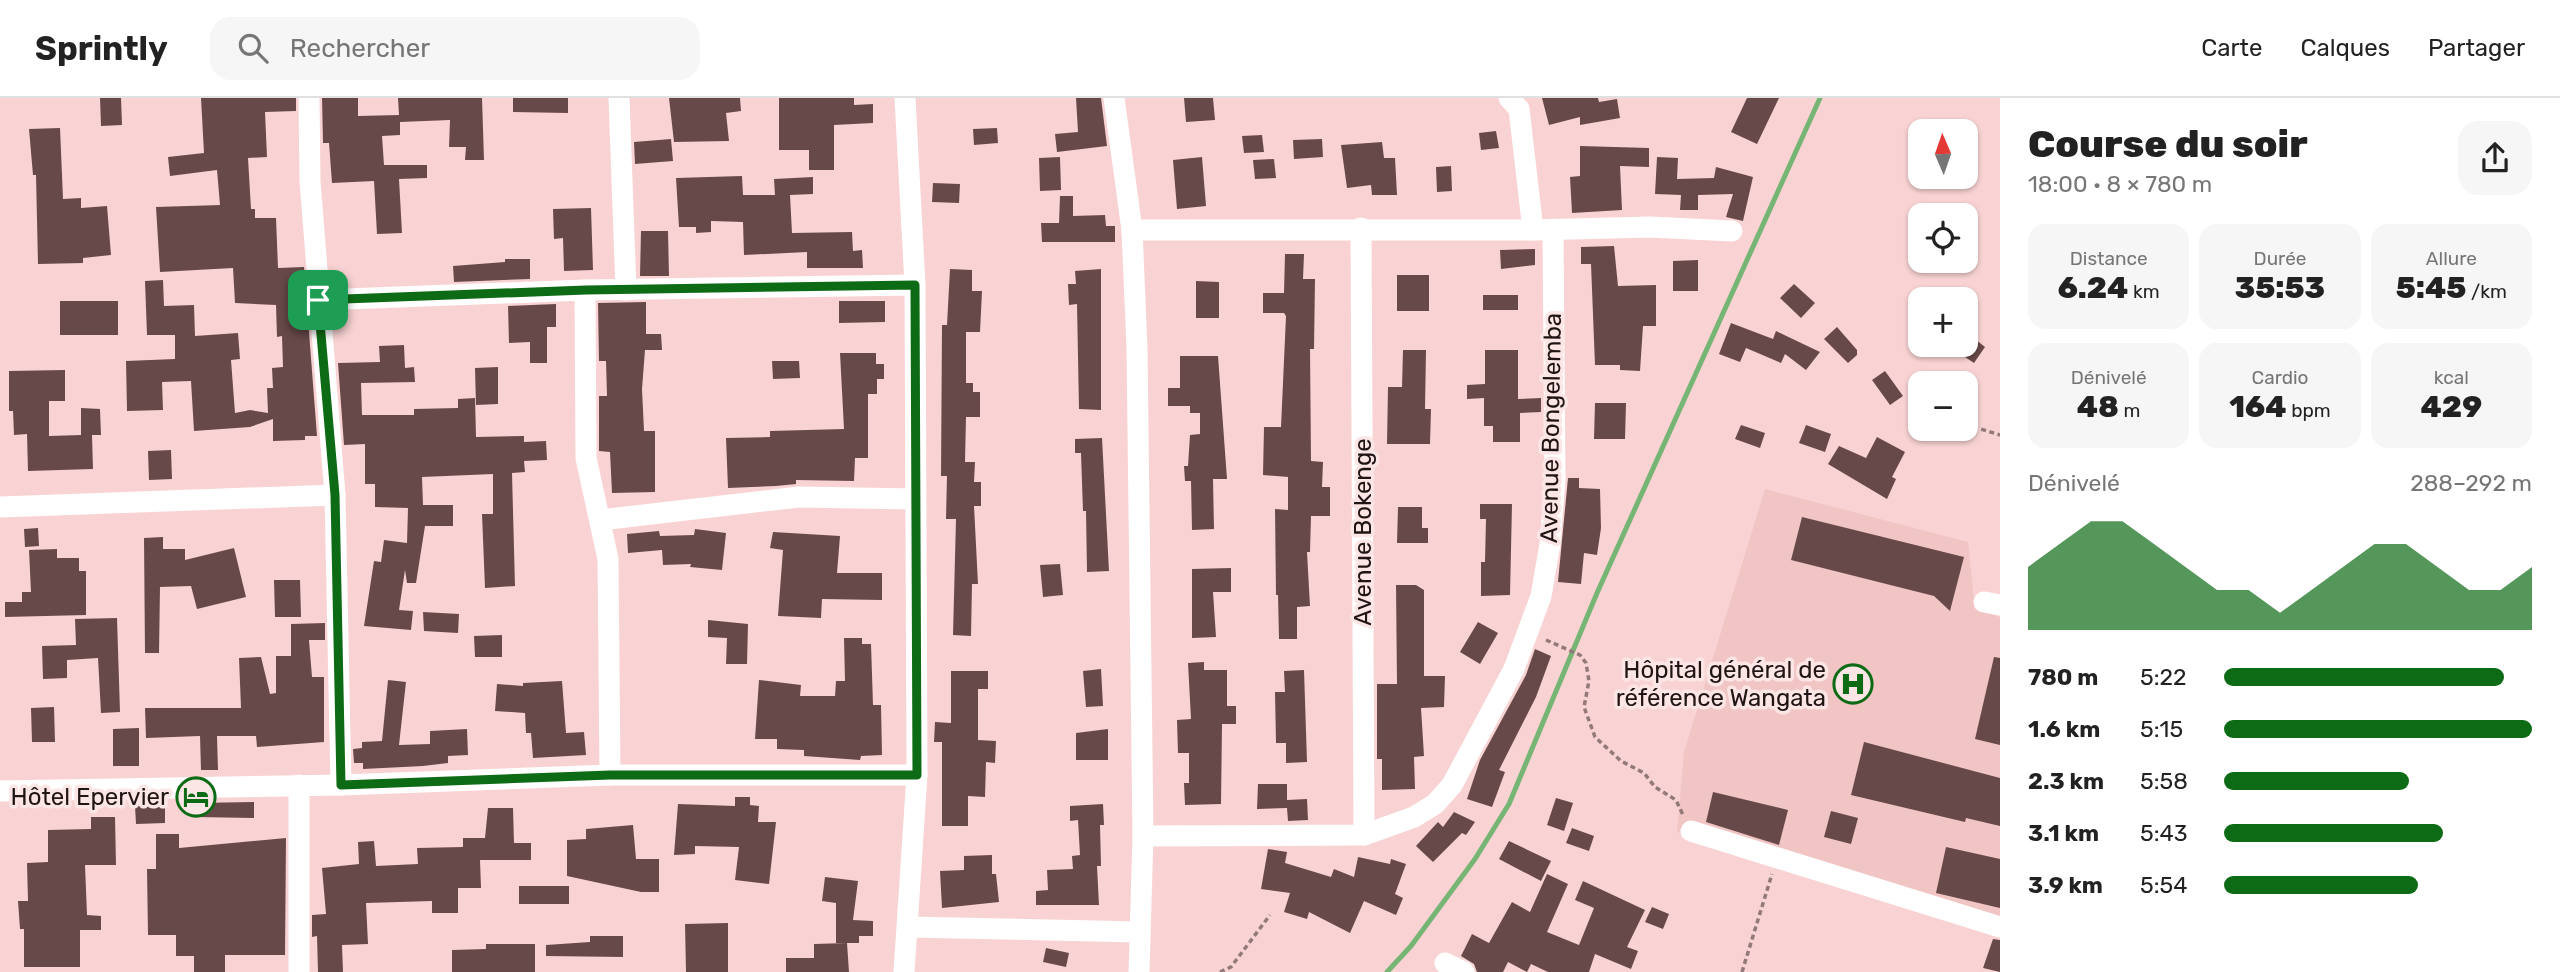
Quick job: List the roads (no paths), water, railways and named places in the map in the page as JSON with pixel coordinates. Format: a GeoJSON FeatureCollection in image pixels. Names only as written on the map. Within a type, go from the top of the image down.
{"type":"FeatureCollection","features":[{"type":"Feature","properties":{"kind":"street"},"geometry":{"type":"LineString","coordinates":[[309,98],[310,181],[335,495],[341,785]]}},
{"type":"Feature","properties":{"kind":"street"},"geometry":{"type":"LineString","coordinates":[[619,98],[626,290]]}},
{"type":"Feature","properties":{"kind":"street"},"geometry":{"type":"LineString","coordinates":[[904,972],[917,775],[915,285],[905,98]]}},
{"type":"Feature","properties":{"kind":"street"},"geometry":{"type":"LineString","coordinates":[[1114,98],[1132,230],[1140,452],[1143,836],[1139,972]]}},
{"type":"Feature","properties":{"kind":"street","name":"Avenue Bongelemba"},"geometry":{"type":"LineString","coordinates":[[1143,836],[1364,835],[1414,817],[1435,804],[1452,785],[1514,669],[1541,596],[1550,544],[1555,480],[1543,230],[1519,102]]}},
{"type":"Feature","properties":{"kind":"street"},"geometry":{"type":"LineString","coordinates":[[1132,230],[1543,230],[1650,226],[1732,231]]}},
{"type":"Feature","properties":{"kind":"street","name":"Avenue Bokenge"},"geometry":{"type":"LineString","coordinates":[[1361,228],[1364,835]]}},
{"type":"Feature","properties":{"kind":"street"},"geometry":{"type":"LineString","coordinates":[[318,300],[586,290],[915,285]]}},
{"type":"Feature","properties":{"kind":"street"},"geometry":{"type":"LineString","coordinates":[[586,290],[586,458],[608,559],[610,775]]}},
{"type":"Feature","properties":{"kind":"street"},"geometry":{"type":"LineString","coordinates":[[0,507],[335,495]]}},
{"type":"Feature","properties":{"kind":"street"},"geometry":{"type":"LineString","coordinates":[[600,520],[799,497],[914,499]]}},
{"type":"Feature","properties":{"kind":"street"},"geometry":{"type":"LineString","coordinates":[[0,792],[341,785],[610,775],[917,775]]}},
{"type":"Feature","properties":{"kind":"street"},"geometry":{"type":"LineString","coordinates":[[299,785],[299,972]]}},
{"type":"Feature","properties":{"kind":"street"},"geometry":{"type":"LineString","coordinates":[[1690,831],[2000,927]]}},
{"type":"Feature","properties":{"kind":"street"},"geometry":{"type":"LineString","coordinates":[[908,927],[1140,932]]}},
{"type":"Feature","properties":{"kind":"waterway"},"geometry":{"type":"LineString","coordinates":[[1387,972],[1411,946],[1475,859],[1509,804],[1597,593],[1820,98]]}},
{"type":"Feature","properties":{"kind":"place","name":"Hôpital général de référence Wangata"},"geometry":{"type":"Point","coordinates":[1853,684]}},
{"type":"Feature","properties":{"kind":"place","name":"Hôtel Epervier"},"geometry":{"type":"Point","coordinates":[196,797]}}]}
